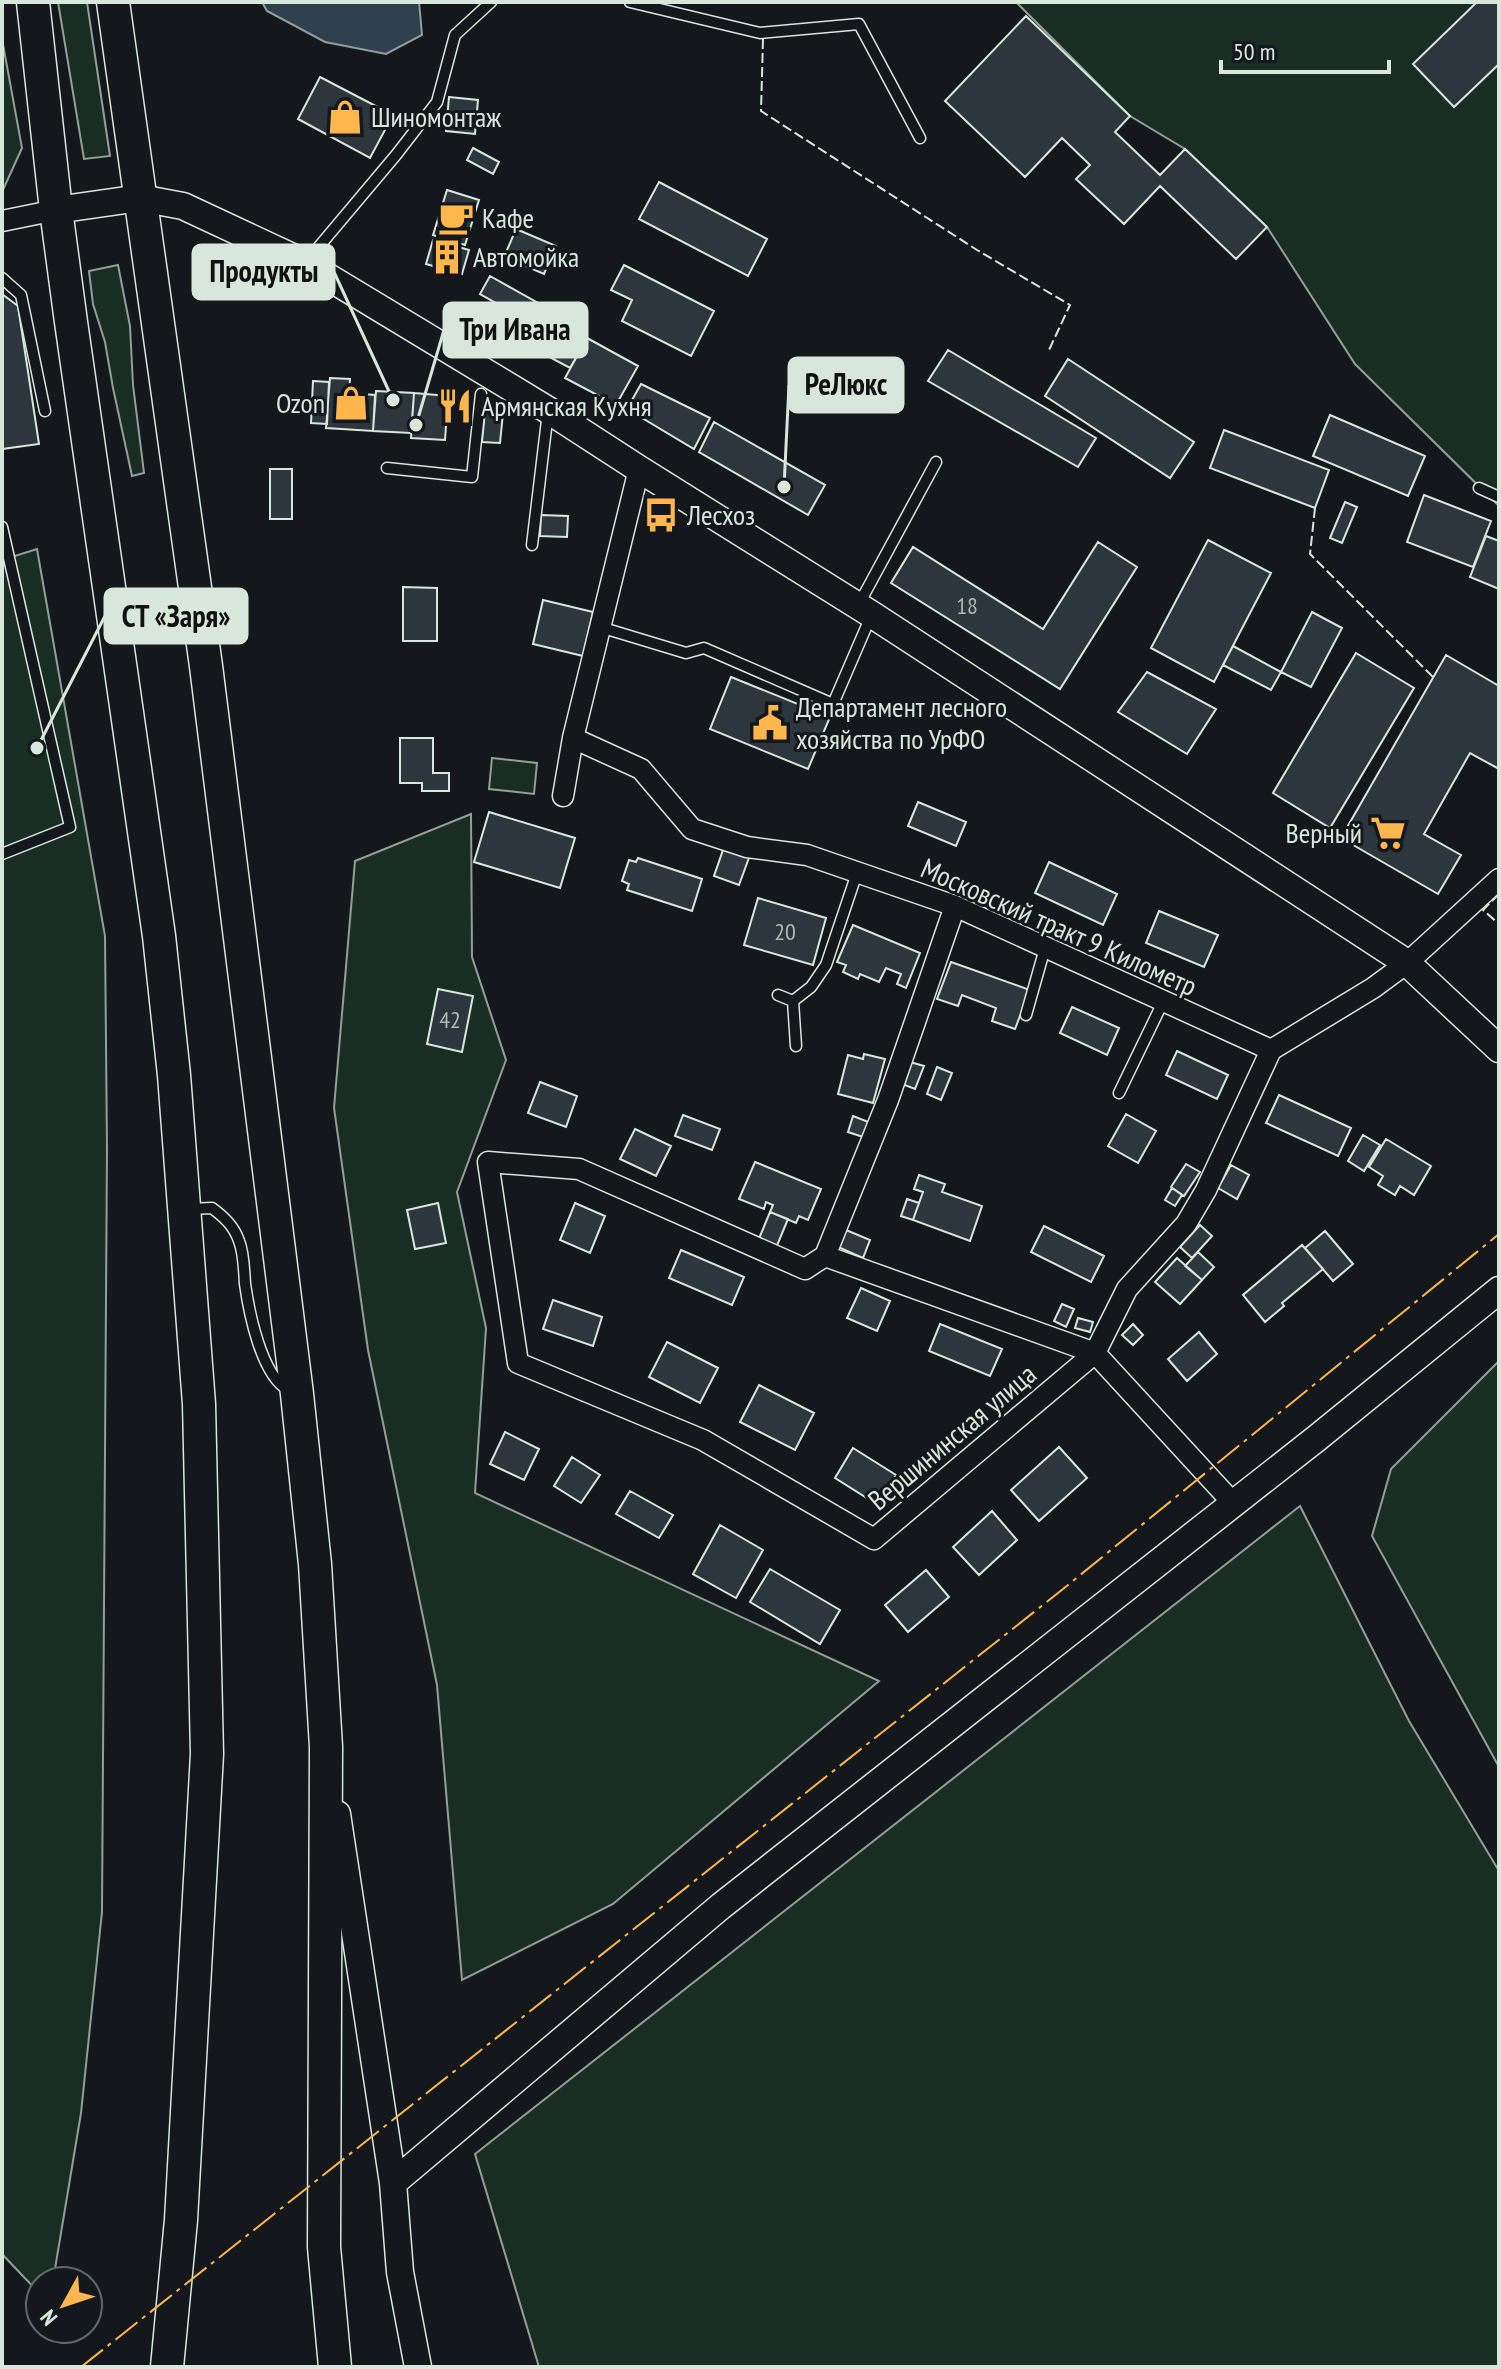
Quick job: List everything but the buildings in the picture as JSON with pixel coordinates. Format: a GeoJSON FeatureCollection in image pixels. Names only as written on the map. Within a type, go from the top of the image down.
{"type":"FeatureCollection","features":[{"type":"Feature","properties":{"kind":"main road"},"geometry":{"type":"LineString","coordinates":[[33,2],[56,210],[159,936],[174,1075],[199,1404],[207,1754],[181,2220],[167,2367]]}},
{"type":"Feature","properties":{"kind":"main road"},"geometry":{"type":"LineString","coordinates":[[113,2],[206,666],[297,1394],[315,1564],[326,1747],[324,2247],[335,2367]]}},
{"type":"Feature","properties":{"kind":"street"},"geometry":{"type":"LineString","coordinates":[[2,221],[140,198],[183,206],[305,263],[548,410],[865,610],[1407,963],[1499,1049]]}},
{"type":"Feature","properties":{"kind":"street"},"geometry":{"type":"LineString","coordinates":[[563,796],[573,738],[639,469]]}},
{"type":"Feature","properties":{"kind":"street","name":"Московский тракт 9 Километр"},"geometry":{"type":"LineString","coordinates":[[573,738],[641,769],[692,829],[747,847],[807,855],[955,906],[1271,1050]]}},
{"type":"Feature","properties":{"kind":"street"},"geometry":{"type":"LineString","coordinates":[[1271,1050],[1373,988],[1407,963],[1499,879]]}},
{"type":"Feature","properties":{"kind":"street"},"geometry":{"type":"LineString","coordinates":[[955,906],[888,1100],[825,1256],[1095,1353],[1233,1503]]}},
{"type":"Feature","properties":{"kind":"street","name":"Вершининская улица"},"geometry":{"type":"LineString","coordinates":[[825,1256],[805,1269],[579,1169],[488,1162],[518,1363],[703,1440],[874,1539],[1095,1353],[1127,1289],[1186,1224],[1206,1190],[1271,1050]]}},
{"type":"Feature","properties":{"kind":"street"},"geometry":{"type":"LineString","coordinates":[[393,2183],[721,1906],[1499,1290]]}},
{"type":"Feature","properties":{"kind":"street"},"geometry":{"type":"LineString","coordinates":[[326,1747],[393,2183],[400,2272],[418,2367]]}},
{"type":"Feature","properties":{"kind":"lane"},"geometry":{"type":"LineString","coordinates":[[305,263],[437,102],[455,35],[491,2]]}},
{"type":"Feature","properties":{"kind":"lane"},"geometry":{"type":"LineString","coordinates":[[630,2],[760,33],[859,24],[920,138]]}},
{"type":"Feature","properties":{"kind":"lane"},"geometry":{"type":"LineString","coordinates":[[2,278],[21,295],[45,411]]}},
{"type":"Feature","properties":{"kind":"lane"},"geometry":{"type":"LineString","coordinates":[[387,468],[472,477],[481,394]]}},
{"type":"Feature","properties":{"kind":"lane"},"geometry":{"type":"LineString","coordinates":[[532,545],[548,410]]}},
{"type":"Feature","properties":{"kind":"lane"},"geometry":{"type":"LineString","coordinates":[[600,627],[686,653],[704,648],[833,704],[865,610],[936,462]]}},
{"type":"Feature","properties":{"kind":"lane"},"geometry":{"type":"LineString","coordinates":[[1479,488],[1499,497]]}},
{"type":"Feature","properties":{"kind":"lane"},"geometry":{"type":"LineString","coordinates":[[2,527],[70,827],[2,854]]}},
{"type":"Feature","properties":{"kind":"lane"},"geometry":{"type":"LineString","coordinates":[[793,1001],[811,987],[826,965],[857,873]]}},
{"type":"Feature","properties":{"kind":"lane"},"geometry":{"type":"LineString","coordinates":[[1026,1015],[1045,948]]}},
{"type":"Feature","properties":{"kind":"lane"},"geometry":{"type":"LineString","coordinates":[[778,995],[793,1001]]}},
{"type":"Feature","properties":{"kind":"lane"},"geometry":{"type":"LineString","coordinates":[[793,1001],[796,1046]]}},
{"type":"Feature","properties":{"kind":"lane"},"geometry":{"type":"LineString","coordinates":[[1119,1093],[1163,1002]]}},
{"type":"Feature","properties":{"kind":"lane"},"geometry":{"type":"LineString","coordinates":[[184,1210],[212,1208],[227,1219],[240,1242],[248,1308],[268,1365],[281,1386],[297,1394]]}},
{"type":"Feature","properties":{"kind":"green space"},"geometry":{"type":"Polygon","coordinates":[[[58,2],[87,2],[110,156],[84,159],[58,2]]]}},
{"type":"Feature","properties":{"kind":"green space"},"geometry":{"type":"Polygon","coordinates":[[[1016,2],[1499,2],[1499,506],[1355,364],[1267,227],[1185,149],[1130,116],[1016,2]]]}},
{"type":"Feature","properties":{"kind":"green space"},"geometry":{"type":"Polygon","coordinates":[[[2,39],[22,148],[2,192],[2,39]]]}},
{"type":"Feature","properties":{"kind":"green space"},"geometry":{"type":"Polygon","coordinates":[[[118,265],[130,326],[133,385],[144,473],[132,476],[105,342],[93,304],[89,271],[118,265]]]}},
{"type":"Feature","properties":{"kind":"green space"},"geometry":{"type":"Polygon","coordinates":[[[37,549],[105,936],[107,1148],[102,1912],[81,2113],[56,2265],[24,2265],[24,2277],[2,2254],[2,560],[37,549]]]}},
{"type":"Feature","properties":{"kind":"green space"},"geometry":{"type":"Polygon","coordinates":[[[492,758],[537,763],[534,794],[489,789],[492,758]]]}},
{"type":"Feature","properties":{"kind":"green space"},"geometry":{"type":"Polygon","coordinates":[[[471,814],[472,957],[506,1060],[457,1192],[486,1328],[475,1493],[879,1681],[613,1904],[462,1980],[437,1685],[368,1350],[334,1108],[355,861],[471,814]]]}},
{"type":"Feature","properties":{"kind":"green space"},"geometry":{"type":"Polygon","coordinates":[[[1499,1361],[1499,1767],[1372,1536],[1391,1469],[1499,1361]]]}},
{"type":"Feature","properties":{"kind":"green space"},"geometry":{"type":"Polygon","coordinates":[[[1300,1506],[1409,1721],[1499,1871],[1499,2367],[539,2367],[475,2154],[1300,1506]]]}},
{"type":"Feature","properties":{"kind":"water"},"geometry":{"type":"Polygon","coordinates":[[[262,2],[419,2],[422,35],[386,54],[325,42],[267,11],[262,2]]]}},
{"type":"Feature","properties":{"kind":"fence"},"geometry":{"type":"LineString","coordinates":[[763,39],[761,111],[977,250],[1070,305],[1049,350]]}},
{"type":"Feature","properties":{"kind":"fence"},"geometry":{"type":"LineString","coordinates":[[1315,508],[1310,554],[1433,677]]}},
{"type":"Feature","properties":{"kind":"fence"},"geometry":{"type":"LineString","coordinates":[[1499,894],[1483,910],[1499,924]]}},
{"type":"Feature","properties":{"kind":"power"},"geometry":{"type":"LineString","coordinates":[[81,2367],[1063,1589],[1499,1234]]}},
{"type":"Feature","properties":{"kind":"place","name":"Шиномонтаж"},"geometry":{"type":"Point","coordinates":[345,117]}},
{"type":"Feature","properties":{"kind":"place","name":"Кафе"},"geometry":{"type":"Point","coordinates":[456,218]}},
{"type":"Feature","properties":{"kind":"place","name":"Автомойка"},"geometry":{"type":"Point","coordinates":[447,257]}},
{"type":"Feature","properties":{"kind":"place","name":"Продукты"},"geometry":{"type":"Point","coordinates":[393,400]}},
{"type":"Feature","properties":{"kind":"place","name":"Ozon"},"geometry":{"type":"Point","coordinates":[351,403]}},
{"type":"Feature","properties":{"kind":"place","name":"Армянская Кухня"},"geometry":{"type":"Point","coordinates":[455,406]}},
{"type":"Feature","properties":{"kind":"place","name":"Три Ивана"},"geometry":{"type":"Point","coordinates":[416,425]}},
{"type":"Feature","properties":{"kind":"place","name":"РеЛюкс"},"geometry":{"type":"Point","coordinates":[784,487]}},
{"type":"Feature","properties":{"kind":"place","name":"Лесхоз"},"geometry":{"type":"Point","coordinates":[661,515]}},
{"type":"Feature","properties":{"kind":"place","name":"Департамент лесного хозяйства по УрФО"},"geometry":{"type":"Point","coordinates":[770,723]}},
{"type":"Feature","properties":{"kind":"place","name":"СТ «Заря»"},"geometry":{"type":"Point","coordinates":[37,748]}},
{"type":"Feature","properties":{"kind":"place","name":"Верный"},"geometry":{"type":"Point","coordinates":[1388,833]}}]}
